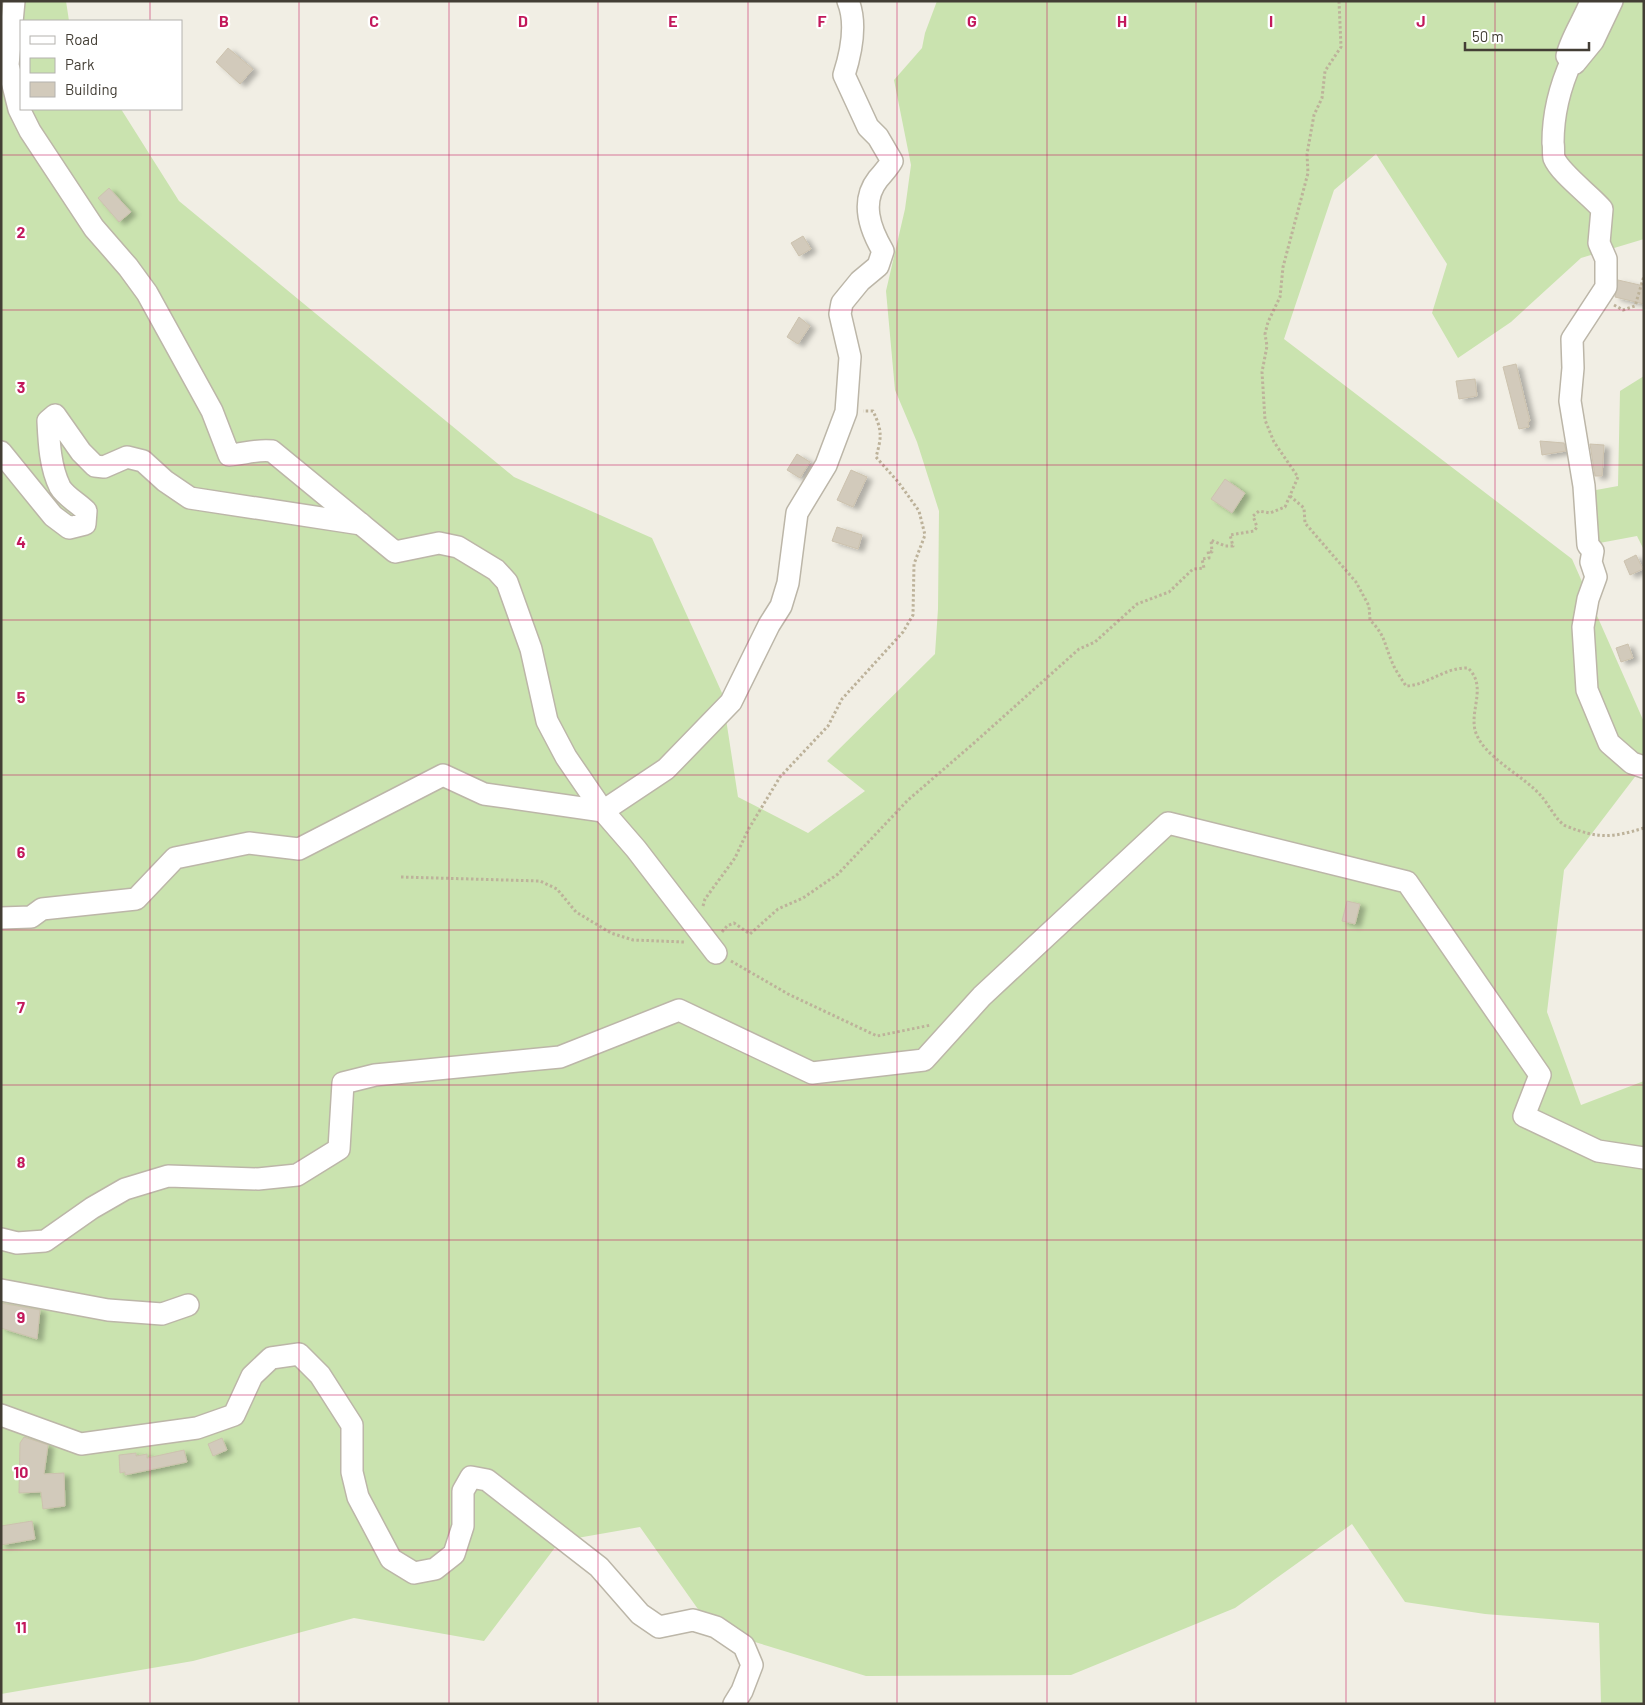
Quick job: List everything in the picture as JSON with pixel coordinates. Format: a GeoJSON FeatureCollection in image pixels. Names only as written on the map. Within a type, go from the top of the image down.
{"type":"FeatureCollection","features":[{"type":"Feature","properties":{"kind":"street"},"geometry":{"type":"LineString","coordinates":[[14,1],[8,65],[19,109],[30,132],[94,228],[128,267],[146,294],[212,410],[229,455],[244,454],[258,449],[272,451],[395,552],[439,543],[458,547],[496,570],[507,582],[532,649],[547,720],[566,757],[603,811],[636,849],[716,953]]}},
{"type":"Feature","properties":{"kind":"street"},"geometry":{"type":"LineString","coordinates":[[1,918],[31,916],[42,909],[136,899],[175,858],[249,844],[299,849],[443,775],[484,794],[603,811],[666,769],[731,702],[769,625],[781,606],[788,583],[796,513],[826,465],[840,433],[846,412],[850,358],[840,314],[842,303],[860,282],[878,266],[883,252],[869,222],[867,207],[877,180],[886,172],[892,161],[878,138],[868,127],[844,75],[850,56],[852,11],[848,1]]}},
{"type":"Feature","properties":{"kind":"street"},"geometry":{"type":"LineString","coordinates":[[1591,1],[1584,21],[1568,49],[1567,56],[1575,63],[1593,41],[1612,1]]}},
{"type":"Feature","properties":{"kind":"street"},"geometry":{"type":"LineString","coordinates":[[1572,60],[1562,81],[1556,105],[1553,129],[1554,158],[1566,174],[1602,209],[1599,243],[1606,259],[1606,287],[1572,339],[1573,368],[1570,401],[1584,486],[1588,545],[1593,551],[1591,562],[1596,577],[1588,599],[1583,627],[1587,690],[1609,743],[1632,763],[1644,767]]}},
{"type":"Feature","properties":{"kind":"street"},"geometry":{"type":"LineString","coordinates":[[1,452],[53,516],[69,528],[85,524],[86,511],[60,488],[55,470],[48,421],[55,415],[81,452],[95,466],[104,468],[127,457],[143,461],[165,481],[190,498],[362,524]]}},
{"type":"Feature","properties":{"kind":"street"},"geometry":{"type":"LineString","coordinates":[[1,1239],[17,1243],[46,1242],[92,1208],[124,1189],[168,1176],[258,1179],[297,1175],[340,1148],[344,1083],[375,1075],[560,1057],[679,1010],[812,1073],[924,1060],[982,996],[1168,823],[1407,882],[1540,1075],[1524,1116],[1598,1151],[1644,1158]]}},
{"type":"Feature","properties":{"kind":"street"},"geometry":{"type":"LineString","coordinates":[[1,1290],[108,1310],[162,1314],[188,1304]]}},
{"type":"Feature","properties":{"kind":"street"},"geometry":{"type":"LineString","coordinates":[[1,1415],[81,1444],[197,1428],[234,1415],[252,1376],[271,1358],[299,1354],[320,1375],[352,1425],[352,1472],[358,1497],[391,1559],[414,1573],[435,1569],[454,1554],[462,1526],[463,1491],[470,1478],[487,1480],[599,1567],[640,1614],[659,1627],[692,1620],[716,1627],[744,1646],[752,1665],[742,1691],[734,1704]]}},
{"type":"Feature","properties":{"kind":"path"},"geometry":{"type":"LineString","coordinates":[[963,1018],[877,1036],[788,994],[716,953],[721,935],[727,926],[734,923],[750,934],[778,909],[802,898],[838,874],[908,800],[1079,649],[1095,642],[1137,604],[1169,592],[1193,569],[1204,568],[1202,559],[1209,558],[1208,551],[1212,552],[1212,540],[1225,546],[1233,546],[1230,535],[1254,531],[1257,528],[1253,516],[1259,511],[1270,513],[1285,507],[1298,477],[1274,442],[1265,420],[1262,372],[1267,346],[1265,334],[1268,322],[1280,298],[1283,267],[1308,173],[1307,154],[1314,114],[1322,98],[1325,71],[1342,47],[1339,1]]}},
{"type":"Feature","properties":{"kind":"path"},"geometry":{"type":"LineString","coordinates":[[1599,300],[1623,310],[1635,306],[1644,276]]}},
{"type":"Feature","properties":{"kind":"path"},"geometry":{"type":"LineString","coordinates":[[700,913],[705,899],[736,858],[748,830],[780,777],[828,726],[842,699],[903,632],[913,616],[914,564],[925,535],[919,510],[876,457],[881,440],[881,427],[873,411],[862,411]]}},
{"type":"Feature","properties":{"kind":"path"},"geometry":{"type":"LineString","coordinates":[[1290,496],[1304,508],[1305,524],[1356,582],[1369,606],[1370,620],[1380,629],[1388,646],[1392,662],[1406,686],[1413,686],[1443,671],[1458,667],[1468,668],[1474,673],[1478,688],[1475,730],[1487,750],[1541,795],[1564,825],[1601,836],[1615,837],[1644,828]]}},
{"type":"Feature","properties":{"kind":"path"},"geometry":{"type":"LineString","coordinates":[[401,877],[540,881],[557,889],[576,912],[611,933],[633,940],[689,942]]}},
{"type":"Feature","properties":{"kind":"green space"},"geometry":{"type":"Polygon","coordinates":[[[1,1],[66,1],[69,20],[20,20],[20,110],[122,110],[179,201],[514,477],[652,538],[722,693],[738,797],[808,833],[865,791],[827,761],[935,654],[938,609],[939,511],[917,442],[895,390],[886,291],[905,209],[911,165],[894,80],[922,48],[925,33],[937,1],[1644,1],[1644,239],[1581,258],[1511,322],[1458,358],[1432,313],[1447,264],[1376,154],[1334,190],[1284,339],[1572,559],[1644,722],[1644,765],[1564,870],[1547,1012],[1581,1105],[1644,1081],[1644,1704],[1601,1704],[1599,1623],[1485,1614],[1405,1602],[1352,1524],[1235,1608],[1071,1675],[866,1676],[712,1629],[640,1527],[560,1541],[484,1641],[354,1618],[193,1661],[1,1694],[1,1]]]}},
{"type":"Feature","properties":{"kind":"green space"},"geometry":{"type":"Polygon","coordinates":[[[1644,376],[1644,550],[1637,536],[1578,547],[1574,494],[1618,486],[1620,391],[1644,376]]]}},
{"type":"Feature","properties":{"kind":"building"},"geometry":{"type":"Polygon","coordinates":[[[228,48],[253,69],[240,84],[216,62],[228,48]]]}},
{"type":"Feature","properties":{"kind":"building"},"geometry":{"type":"Polygon","coordinates":[[[109,188],[131,212],[119,222],[98,198],[109,188]]]}},
{"type":"Feature","properties":{"kind":"building"},"geometry":{"type":"Polygon","coordinates":[[[803,236],[811,249],[799,256],[791,243],[803,236]]]}},
{"type":"Feature","properties":{"kind":"building"},"geometry":{"type":"Polygon","coordinates":[[[1618,280],[1644,286],[1644,304],[1615,297],[1618,280]]]}},
{"type":"Feature","properties":{"kind":"building"},"geometry":{"type":"Polygon","coordinates":[[[799,317],[810,326],[798,344],[787,337],[799,317]]]}},
{"type":"Feature","properties":{"kind":"building"},"geometry":{"type":"Polygon","coordinates":[[[1516,364],[1530,421],[1528,422],[1529,427],[1519,429],[1503,367],[1516,364]]]}},
{"type":"Feature","properties":{"kind":"building"},"geometry":{"type":"Polygon","coordinates":[[[1475,379],[1477,396],[1459,399],[1456,381],[1475,379]]]}},
{"type":"Feature","properties":{"kind":"building"},"geometry":{"type":"Polygon","coordinates":[[[1540,441],[1564,443],[1566,451],[1542,455],[1540,441]]]}},
{"type":"Feature","properties":{"kind":"building"},"geometry":{"type":"Polygon","coordinates":[[[1590,444],[1604,445],[1602,476],[1595,476],[1590,444]]]}},
{"type":"Feature","properties":{"kind":"building"},"geometry":{"type":"Polygon","coordinates":[[[797,454],[810,462],[800,478],[787,470],[797,454]]]}},
{"type":"Feature","properties":{"kind":"building"},"geometry":{"type":"Polygon","coordinates":[[[851,470],[867,477],[853,507],[837,500],[851,470]]]}},
{"type":"Feature","properties":{"kind":"building"},"geometry":{"type":"Polygon","coordinates":[[[1225,479],[1245,493],[1232,513],[1211,499],[1225,479]]]}},
{"type":"Feature","properties":{"kind":"building"},"geometry":{"type":"Polygon","coordinates":[[[837,527],[862,535],[858,549],[832,541],[837,527]]]}},
{"type":"Feature","properties":{"kind":"building"},"geometry":{"type":"Polygon","coordinates":[[[1636,555],[1643,569],[1630,575],[1624,561],[1636,555]]]}},
{"type":"Feature","properties":{"kind":"building"},"geometry":{"type":"Polygon","coordinates":[[[1628,644],[1633,658],[1621,662],[1616,648],[1628,644]]]}},
{"type":"Feature","properties":{"kind":"building"},"geometry":{"type":"Polygon","coordinates":[[[1347,901],[1360,904],[1355,924],[1342,921],[1347,901]]]}},
{"type":"Feature","properties":{"kind":"building"},"geometry":{"type":"Polygon","coordinates":[[[1,1303],[40,1310],[37,1339],[1,1328],[1,1303]]]}},
{"type":"Feature","properties":{"kind":"building"},"geometry":{"type":"Polygon","coordinates":[[[24,1437],[48,1445],[44,1474],[64,1473],[65,1506],[43,1509],[41,1492],[19,1493],[20,1443],[24,1437]]]}},
{"type":"Feature","properties":{"kind":"building"},"geometry":{"type":"Polygon","coordinates":[[[222,1438],[227,1450],[213,1456],[208,1444],[222,1438]]]}},
{"type":"Feature","properties":{"kind":"building"},"geometry":{"type":"Polygon","coordinates":[[[184,1450],[187,1462],[125,1475],[125,1472],[120,1473],[119,1455],[136,1453],[136,1456],[147,1454],[147,1458],[184,1450]]]}},
{"type":"Feature","properties":{"kind":"building"},"geometry":{"type":"Polygon","coordinates":[[[32,1521],[35,1539],[1,1545],[1,1526],[32,1521]]]}}]}
